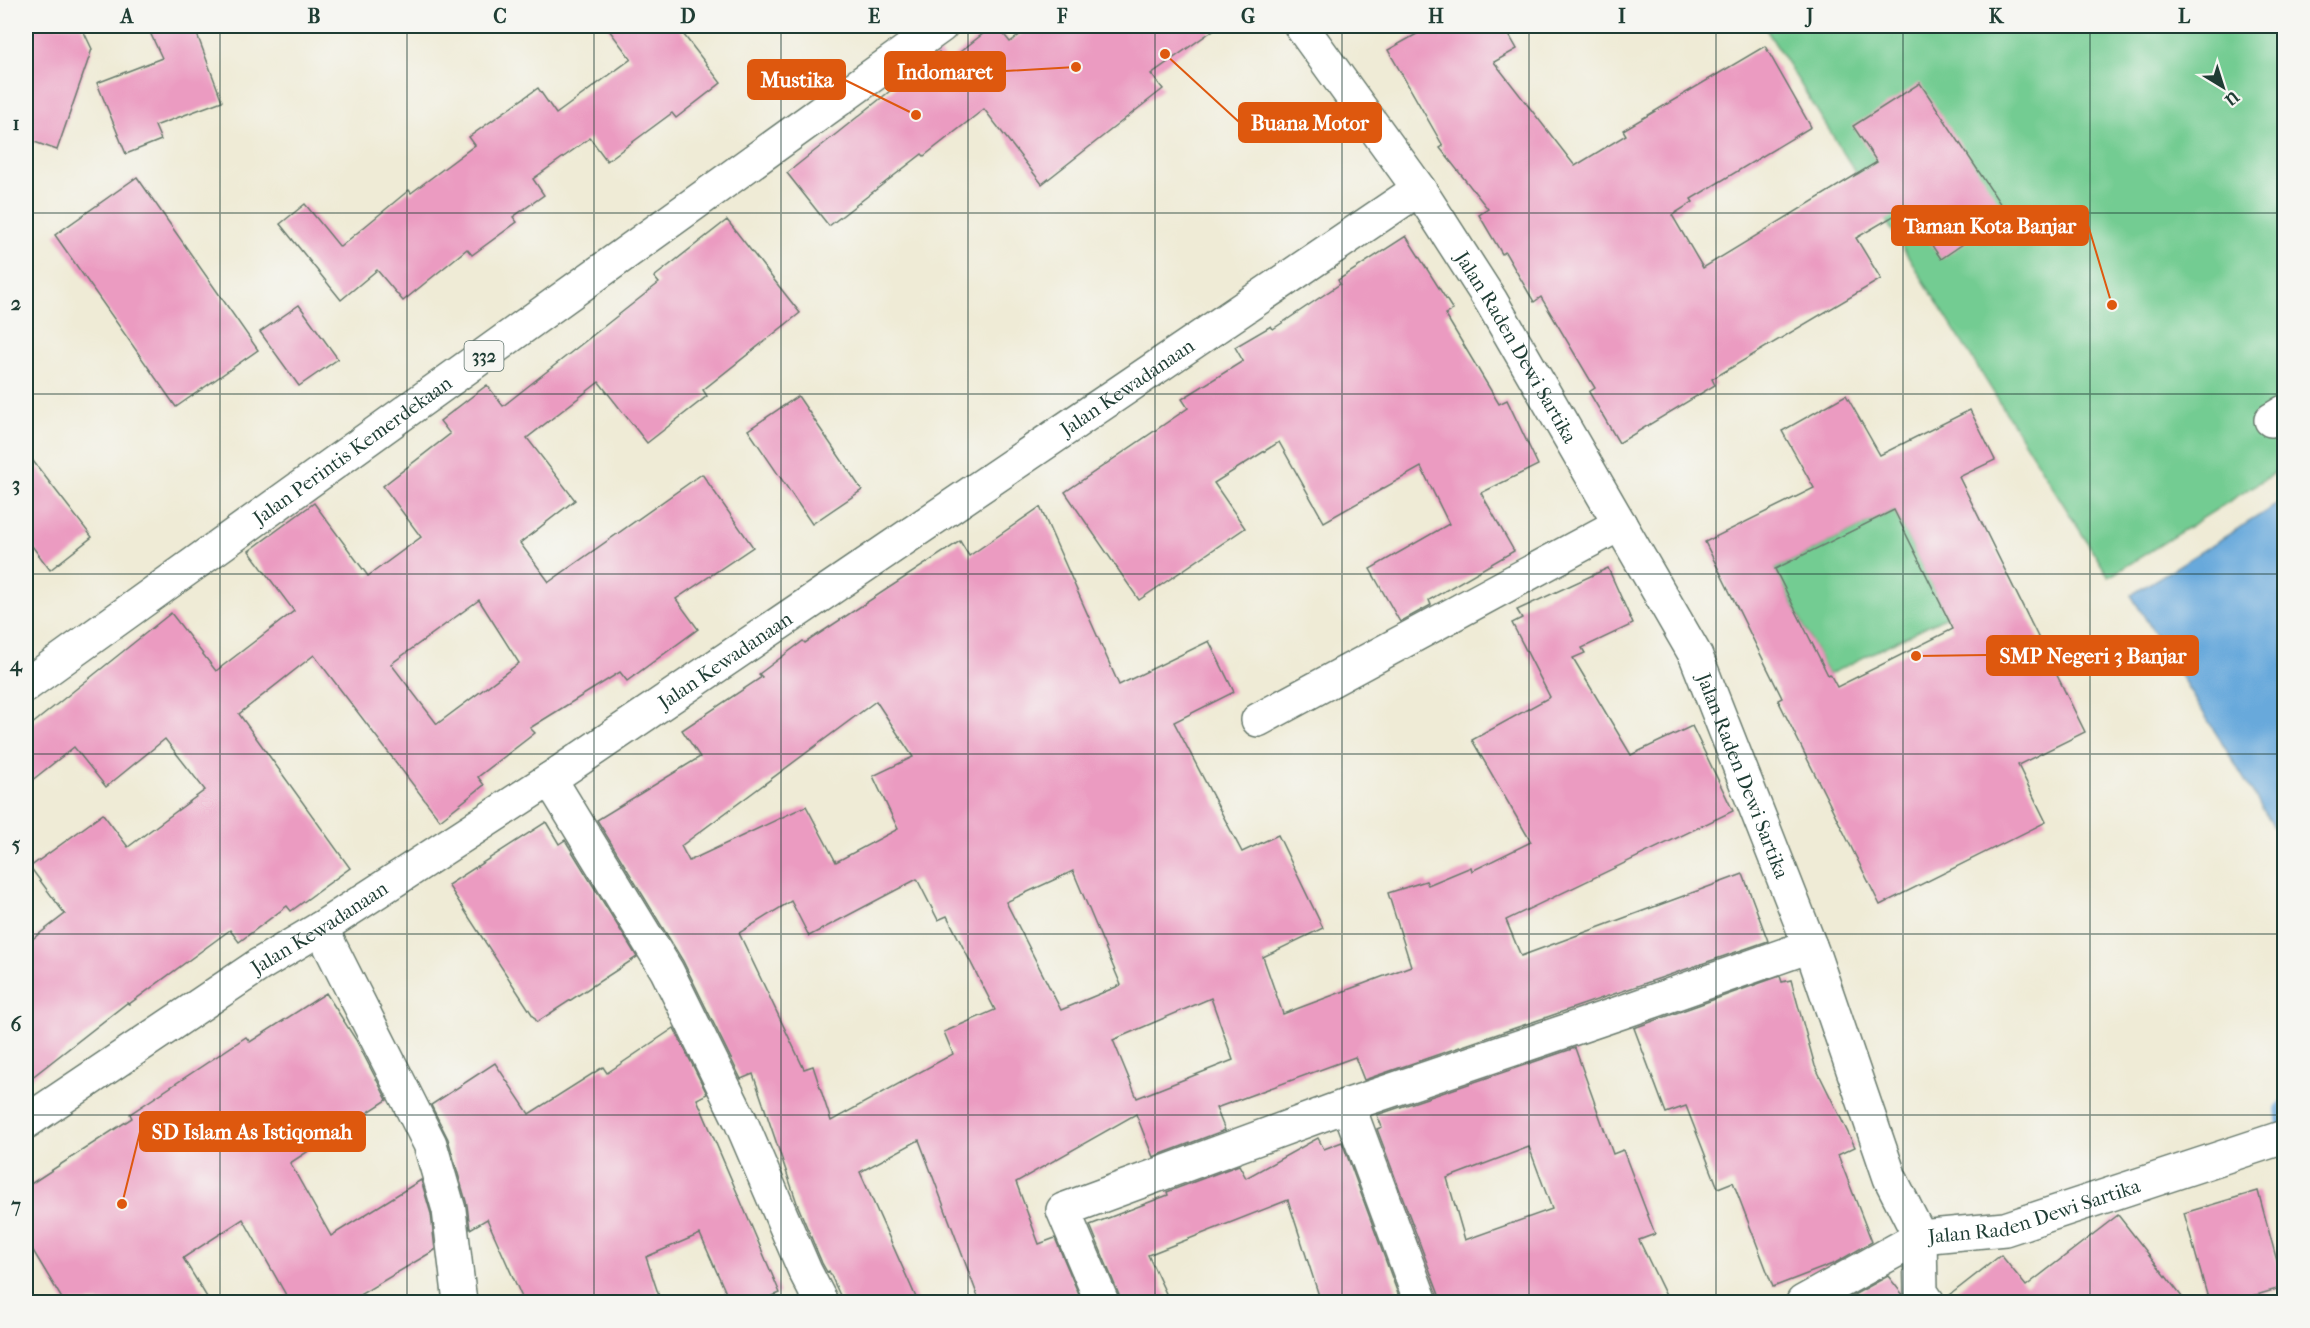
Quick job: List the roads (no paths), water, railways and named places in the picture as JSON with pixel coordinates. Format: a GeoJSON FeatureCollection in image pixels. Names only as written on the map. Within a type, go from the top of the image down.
{"type":"FeatureCollection","features":[{"type":"Feature","properties":{"kind":"street","name":"Jalan Perintis Kemerdekaan"},"geometry":{"type":"LineString","coordinates":[[26,685],[941,26]]}},
{"type":"Feature","properties":{"kind":"street","name":"Jalan Raden Dewi Sartika"},"geometry":{"type":"LineString","coordinates":[[1301,26],[1419,189],[1491,301],[1696,656],[1810,946],[1890,1178],[1920,1237],[2005,1229],[2283,1138]]}},
{"type":"Feature","properties":{"kind":"street","name":"Jalan Kewadanaan"},"geometry":{"type":"LineString","coordinates":[[26,1122],[259,965],[321,928],[550,779],[1419,189]]}},
{"type":"Feature","properties":{"kind":"street"},"geometry":{"type":"LineString","coordinates":[[1258,720],[1620,524]]}},
{"type":"Feature","properties":{"kind":"street"},"geometry":{"type":"LineString","coordinates":[[550,779],[667,971],[741,1122],[805,1271],[821,1302]]}},
{"type":"Feature","properties":{"kind":"street"},"geometry":{"type":"LineString","coordinates":[[321,928],[430,1144],[449,1210],[460,1302]]}},
{"type":"Feature","properties":{"kind":"street"},"geometry":{"type":"LineString","coordinates":[[1102,1302],[1063,1210],[1348,1105],[1810,946]]}},
{"type":"Feature","properties":{"kind":"street"},"geometry":{"type":"LineString","coordinates":[[1348,1105],[1421,1302]]}},
{"type":"Feature","properties":{"kind":"street"},"geometry":{"type":"LineString","coordinates":[[1803,1302],[1920,1237],[1920,1292],[1928,1302]]}},
{"type":"Feature","properties":{"kind":"water"},"geometry":{"type":"Polygon","coordinates":[[[2284,500],[2284,844],[2131,595],[2284,500]]]}},
{"type":"Feature","properties":{"kind":"waterway"},"geometry":{"type":"LineString","coordinates":[[2284,1106],[2281,1109],[2284,1136]]}},
{"type":"Feature","properties":{"kind":"place","name":"Buana Motor"},"geometry":{"type":"Point","coordinates":[1165,54]}},
{"type":"Feature","properties":{"kind":"place","name":"Indomaret"},"geometry":{"type":"Point","coordinates":[1076,67]}},
{"type":"Feature","properties":{"kind":"place","name":"Mustika"},"geometry":{"type":"Point","coordinates":[916,115]}},
{"type":"Feature","properties":{"kind":"place","name":"Taman Kota Banjar"},"geometry":{"type":"Point","coordinates":[2112,305]}},
{"type":"Feature","properties":{"kind":"place","name":"SMP Negeri 3 Banjar"},"geometry":{"type":"Point","coordinates":[1916,656]}},
{"type":"Feature","properties":{"kind":"place","name":"SD Islam As Istiqomah"},"geometry":{"type":"Point","coordinates":[122,1204]}}]}
